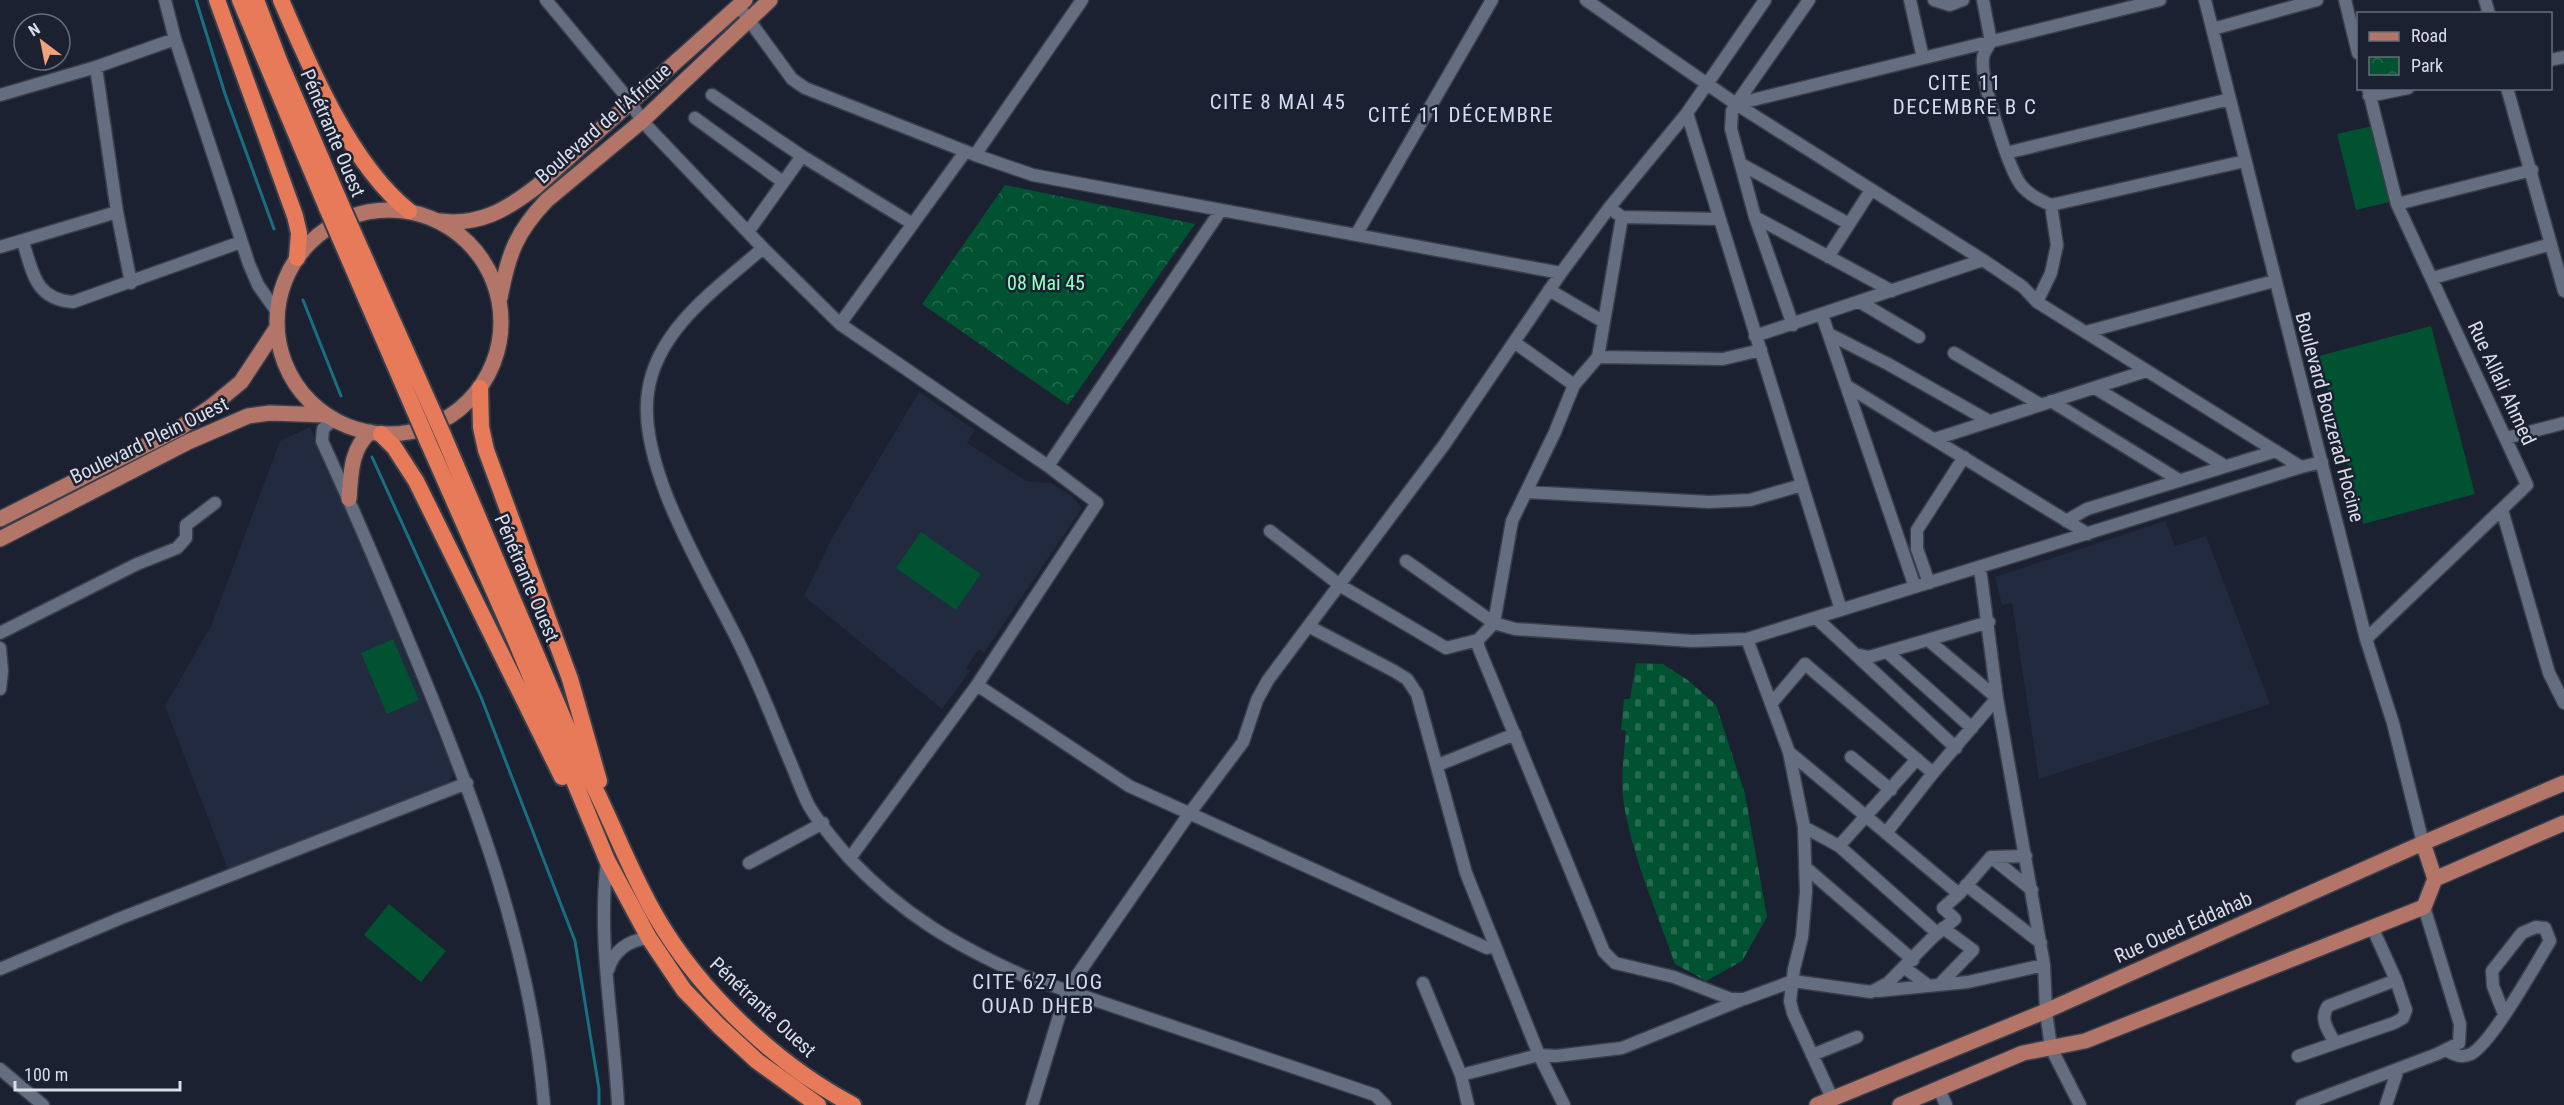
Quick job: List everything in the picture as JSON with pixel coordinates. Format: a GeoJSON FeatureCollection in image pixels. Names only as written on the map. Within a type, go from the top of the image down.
{"type":"FeatureCollection","features":[{"type":"Feature","properties":{"kind":"highway"},"geometry":{"type":"LineString","coordinates":[[217,0],[295,216],[299,233],[297,258]]}},
{"type":"Feature","properties":{"kind":"highway","name":"Pénétrante Ouest"},"geometry":{"type":"LineString","coordinates":[[240,0],[436,440],[656,917],[697,978],[768,1046],[804,1074],[853,1105]]}},
{"type":"Feature","properties":{"kind":"highway","name":"Pénétrante Ouest"},"geometry":{"type":"LineString","coordinates":[[256,0],[334,207]]}},
{"type":"Feature","properties":{"kind":"highway"},"geometry":{"type":"LineString","coordinates":[[281,0],[308,61],[351,140],[380,183],[409,212]]}},
{"type":"Feature","properties":{"kind":"highway"},"geometry":{"type":"LineString","coordinates":[[480,387],[481,427],[486,450],[570,679],[604,802]]}},
{"type":"Feature","properties":{"kind":"highway"},"geometry":{"type":"LineString","coordinates":[[375,433],[394,447],[416,482],[561,775],[586,811]]}},
{"type":"Feature","properties":{"kind":"highway","name":"Pénétrante Ouest"},"geometry":{"type":"LineString","coordinates":[[436,440],[606,860],[649,938],[684,990],[719,1026],[757,1061],[818,1105]]}},
{"type":"Feature","properties":{"kind":"main road","name":"Boulevard de l'Afrique"},"geometry":{"type":"LineString","coordinates":[[499,301],[512,247],[533,214],[642,121],[747,19],[770,0]]}},
{"type":"Feature","properties":{"kind":"main road","name":"Boulevard de l'Afrique"},"geometry":{"type":"LineString","coordinates":[[437,220],[453,223],[478,220],[507,209],[536,187],[742,3]]}},
{"type":"Feature","properties":{"kind":"main road"},"geometry":{"type":"LineString","coordinates":[[384,210],[409,212],[437,220],[459,234],[478,253],[491,276],[499,301],[501,324],[498,346],[491,368],[480,387],[460,408],[436,423],[410,432],[375,433],[330,417],[306,398],[291,378],[281,354],[276,329],[277,312],[281,289],[297,258],[314,238],[335,224],[358,214],[384,210]]}},
{"type":"Feature","properties":{"kind":"main road","name":"Boulevard Plein Ouest"},"geometry":{"type":"LineString","coordinates":[[0,519],[180,428],[212,406],[241,382],[276,329]]}},
{"type":"Feature","properties":{"kind":"main road","name":"Boulevard Plein Ouest"},"geometry":{"type":"LineString","coordinates":[[0,538],[188,442],[248,416],[270,413],[330,417]]}},
{"type":"Feature","properties":{"kind":"main road"},"geometry":{"type":"LineString","coordinates":[[349,499],[355,453],[361,441],[375,433]]}},
{"type":"Feature","properties":{"kind":"main road","name":"Rue Oued Eddahab"},"geometry":{"type":"LineString","coordinates":[[1817,1105],[2046,1011],[2423,843],[2564,783]]}},
{"type":"Feature","properties":{"kind":"main road"},"geometry":{"type":"LineString","coordinates":[[2435,879],[2564,822]]}},
{"type":"Feature","properties":{"kind":"main road"},"geometry":{"type":"LineString","coordinates":[[1900,1105],[2023,1053],[2095,1037],[2424,906],[2435,879],[2423,843]]}},
{"type":"Feature","properties":{"kind":"street"},"geometry":{"type":"LineString","coordinates":[[165,0],[175,39],[241,242],[258,285],[277,312]]}},
{"type":"Feature","properties":{"kind":"street"},"geometry":{"type":"LineString","coordinates":[[546,0],[630,101],[642,121],[763,248],[840,324],[1048,466],[1097,503],[977,685],[850,858]]}},
{"type":"Feature","properties":{"kind":"street"},"geometry":{"type":"LineString","coordinates":[[840,324],[913,224],[970,154],[1082,0]]}},
{"type":"Feature","properties":{"kind":"street"},"geometry":{"type":"LineString","coordinates":[[1356,235],[1492,0]]}},
{"type":"Feature","properties":{"kind":"street"},"geometry":{"type":"LineString","coordinates":[[1586,0],[1707,85],[2024,287],[2037,302],[2301,467]]}},
{"type":"Feature","properties":{"kind":"street"},"geometry":{"type":"LineString","coordinates":[[1032,1105],[1067,990],[1189,814],[1244,742],[1257,700],[1268,680],[1341,586],[1444,445],[1561,273],[1609,208],[1687,113],[1765,0]]}},
{"type":"Feature","properties":{"kind":"street"},"geometry":{"type":"LineString","coordinates":[[1793,325],[1755,217],[1731,129],[1732,111],[1736,104],[1809,0]]}},
{"type":"Feature","properties":{"kind":"street"},"geometry":{"type":"LineString","coordinates":[[1910,0],[1923,58]]}},
{"type":"Feature","properties":{"kind":"street"},"geometry":{"type":"LineString","coordinates":[[1934,0],[1950,5],[1963,0]]}},
{"type":"Feature","properties":{"kind":"street"},"geometry":{"type":"LineString","coordinates":[[1983,0],[1991,42],[1985,50],[1983,69],[2006,151],[2022,186],[2037,199],[2051,205],[2245,160]]}},
{"type":"Feature","properties":{"kind":"street"},"geometry":{"type":"LineString","coordinates":[[1736,104],[2160,0]]}},
{"type":"Feature","properties":{"kind":"street","name":"Boulevard Bouzerad Hocine"},"geometry":{"type":"LineString","coordinates":[[2205,0],[2366,639],[2393,723],[2423,843]]}},
{"type":"Feature","properties":{"kind":"street"},"geometry":{"type":"LineString","coordinates":[[2214,30],[2316,0]]}},
{"type":"Feature","properties":{"kind":"street"},"geometry":{"type":"LineString","coordinates":[[2345,0],[2357,49]]}},
{"type":"Feature","properties":{"kind":"street"},"geometry":{"type":"LineString","coordinates":[[742,3],[747,19],[792,79],[805,88],[970,154],[1033,175],[1561,273]]}},
{"type":"Feature","properties":{"kind":"street"},"geometry":{"type":"LineString","coordinates":[[0,95],[96,67],[175,39]]}},
{"type":"Feature","properties":{"kind":"street"},"geometry":{"type":"LineString","coordinates":[[96,67],[117,212],[132,283]]}},
{"type":"Feature","properties":{"kind":"street"},"geometry":{"type":"LineString","coordinates":[[2368,92],[2388,90]]}},
{"type":"Feature","properties":{"kind":"street"},"geometry":{"type":"LineString","coordinates":[[2508,90],[2532,170],[2564,291]]}},
{"type":"Feature","properties":{"kind":"street","name":"Rue Allali Ahmed"},"geometry":{"type":"LineString","coordinates":[[2366,639],[2527,485],[2397,204],[2368,92]]}},
{"type":"Feature","properties":{"kind":"street"},"geometry":{"type":"LineString","coordinates":[[712,95],[802,156],[913,224]]}},
{"type":"Feature","properties":{"kind":"street"},"geometry":{"type":"LineString","coordinates":[[2006,151],[2010,152],[2230,99]]}},
{"type":"Feature","properties":{"kind":"street"},"geometry":{"type":"LineString","coordinates":[[1687,113],[1841,610]]}},
{"type":"Feature","properties":{"kind":"street"},"geometry":{"type":"LineString","coordinates":[[695,118],[783,183]]}},
{"type":"Feature","properties":{"kind":"street"},"geometry":{"type":"LineString","coordinates":[[748,232],[802,156]]}},
{"type":"Feature","properties":{"kind":"street"},"geometry":{"type":"LineString","coordinates":[[1741,164],[1849,224]]}},
{"type":"Feature","properties":{"kind":"street"},"geometry":{"type":"LineString","coordinates":[[2397,204],[2532,170]]}},
{"type":"Feature","properties":{"kind":"street"},"geometry":{"type":"LineString","coordinates":[[1828,257],[1871,190]]}},
{"type":"Feature","properties":{"kind":"street"},"geometry":{"type":"LineString","coordinates":[[2037,302],[2051,273],[2057,244],[2051,205]]}},
{"type":"Feature","properties":{"kind":"street"},"geometry":{"type":"LineString","coordinates":[[1609,208],[1622,217],[1719,219]]}},
{"type":"Feature","properties":{"kind":"street"},"geometry":{"type":"LineString","coordinates":[[1048,466],[1221,210]]}},
{"type":"Feature","properties":{"kind":"street"},"geometry":{"type":"LineString","coordinates":[[0,248],[117,212]]}},
{"type":"Feature","properties":{"kind":"street"},"geometry":{"type":"LineString","coordinates":[[1270,531],[1341,586],[1446,648],[1478,640],[1494,623],[1512,521],[1555,432],[1574,385],[1598,357],[1622,217]]}},
{"type":"Feature","properties":{"kind":"street"},"geometry":{"type":"LineString","coordinates":[[1755,217],[1892,291]]}},
{"type":"Feature","properties":{"kind":"street"},"geometry":{"type":"LineString","coordinates":[[23,242],[36,282],[42,291],[61,302],[73,302],[132,283],[241,242]]}},
{"type":"Feature","properties":{"kind":"street"},"geometry":{"type":"LineString","coordinates":[[2433,278],[2551,244]]}},
{"type":"Feature","properties":{"kind":"street"},"geometry":{"type":"LineString","coordinates":[[763,248],[691,312],[669,339],[652,374],[648,392],[647,418],[657,464],[675,512],[715,598],[738,640],[809,805],[850,858],[900,906],[932,930],[978,956],[1024,976],[1375,1095],[1385,1105]]}},
{"type":"Feature","properties":{"kind":"street"},"geometry":{"type":"LineString","coordinates":[[1755,336],[1983,261]]}},
{"type":"Feature","properties":{"kind":"street"},"geometry":{"type":"LineString","coordinates":[[2086,332],[2274,281]]}},
{"type":"Feature","properties":{"kind":"street"},"geometry":{"type":"LineString","coordinates":[[1550,290],[1604,322]]}},
{"type":"Feature","properties":{"kind":"street"},"geometry":{"type":"LineString","coordinates":[[1860,302],[1919,337]]}},
{"type":"Feature","properties":{"kind":"street"},"geometry":{"type":"LineString","coordinates":[[1822,315],[1915,587]]}},
{"type":"Feature","properties":{"kind":"street"},"geometry":{"type":"LineString","coordinates":[[1829,334],[1888,364],[1989,421]]}},
{"type":"Feature","properties":{"kind":"street"},"geometry":{"type":"LineString","coordinates":[[1514,342],[1574,385]]}},
{"type":"Feature","properties":{"kind":"street"},"geometry":{"type":"LineString","coordinates":[[1598,357],[1723,358],[1761,350]]}},
{"type":"Feature","properties":{"kind":"street"},"geometry":{"type":"LineString","coordinates":[[1954,353],[2179,480]]}},
{"type":"Feature","properties":{"kind":"street"},"geometry":{"type":"LineString","coordinates":[[1935,439],[2146,371]]}},
{"type":"Feature","properties":{"kind":"street"},"geometry":{"type":"LineString","coordinates":[[1847,386],[2088,534]]}},
{"type":"Feature","properties":{"kind":"street"},"geometry":{"type":"LineString","coordinates":[[2095,388],[2225,466]]}},
{"type":"Feature","properties":{"kind":"street"},"geometry":{"type":"LineString","coordinates":[[330,417],[321,437],[467,783],[517,950],[536,1036],[544,1105]]}},
{"type":"Feature","properties":{"kind":"street"},"geometry":{"type":"LineString","coordinates":[[2506,438],[2564,423]]}},
{"type":"Feature","properties":{"kind":"street"},"geometry":{"type":"LineString","coordinates":[[2066,520],[2087,509],[2276,451]]}},
{"type":"Feature","properties":{"kind":"street"},"geometry":{"type":"LineString","coordinates":[[1929,583],[1917,549],[1917,530],[1964,457]]}},
{"type":"Feature","properties":{"kind":"street"},"geometry":{"type":"LineString","coordinates":[[1406,561],[1494,623],[1515,629],[1692,641],[1747,639],[2322,462]]}},
{"type":"Feature","properties":{"kind":"street"},"geometry":{"type":"LineString","coordinates":[[1526,492],[1709,502],[1750,500],[1802,485]]}},
{"type":"Feature","properties":{"kind":"street"},"geometry":{"type":"LineString","coordinates":[[0,633],[137,564],[177,548],[186,538],[186,525],[215,503]]}},
{"type":"Feature","properties":{"kind":"street"},"geometry":{"type":"LineString","coordinates":[[2502,510],[2549,673],[2564,703]]}},
{"type":"Feature","properties":{"kind":"street"},"geometry":{"type":"LineString","coordinates":[[1980,568],[1989,622],[1997,698],[2041,943],[2051,1048],[2080,1105]]}},
{"type":"Feature","properties":{"kind":"street"},"geometry":{"type":"LineString","coordinates":[[1816,618],[1956,748]]}},
{"type":"Feature","properties":{"kind":"street"},"geometry":{"type":"LineString","coordinates":[[1855,654],[1869,657],[1989,622]]}},
{"type":"Feature","properties":{"kind":"street"},"geometry":{"type":"LineString","coordinates":[[1310,627],[1407,680],[1417,694],[1466,873],[1539,1055],[1564,1105]]}},
{"type":"Feature","properties":{"kind":"street"},"geometry":{"type":"LineString","coordinates":[[1747,639],[1789,752],[1804,827],[1802,937],[1790,1000],[1793,1013],[1832,1098]]}},
{"type":"Feature","properties":{"kind":"street"},"geometry":{"type":"LineString","coordinates":[[1478,640],[1478,646],[1609,959],[1674,977],[1731,999],[1744,999]]}},
{"type":"Feature","properties":{"kind":"street"},"geometry":{"type":"LineString","coordinates":[[1928,640],[1997,698]]}},
{"type":"Feature","properties":{"kind":"street"},"geometry":{"type":"LineString","coordinates":[[0,648],[2,671],[0,689]]}},
{"type":"Feature","properties":{"kind":"street"},"geometry":{"type":"LineString","coordinates":[[1887,652],[1971,728]]}},
{"type":"Feature","properties":{"kind":"street"},"geometry":{"type":"LineString","coordinates":[[1771,704],[1804,664],[1933,773]]}},
{"type":"Feature","properties":{"kind":"street"},"geometry":{"type":"LineString","coordinates":[[977,685],[1130,786],[1487,948],[1495,946]]}},
{"type":"Feature","properties":{"kind":"street"},"geometry":{"type":"LineString","coordinates":[[1886,833],[1933,773],[1997,698]]}},
{"type":"Feature","properties":{"kind":"street"},"geometry":{"type":"LineString","coordinates":[[1438,765],[1515,734]]}},
{"type":"Feature","properties":{"kind":"street"},"geometry":{"type":"LineString","coordinates":[[1789,752],[1886,833],[1962,890],[2041,943]]}},
{"type":"Feature","properties":{"kind":"street"},"geometry":{"type":"LineString","coordinates":[[1851,757],[1891,790]]}},
{"type":"Feature","properties":{"kind":"street"},"geometry":{"type":"LineString","coordinates":[[1839,846],[1917,759]]}},
{"type":"Feature","properties":{"kind":"street"},"geometry":{"type":"LineString","coordinates":[[0,969],[131,914],[467,783]]}},
{"type":"Feature","properties":{"kind":"street"},"geometry":{"type":"LineString","coordinates":[[749,863],[823,823]]}},
{"type":"Feature","properties":{"kind":"street"},"geometry":{"type":"LineString","coordinates":[[1804,827],[1839,846],[1940,931],[1973,950],[1934,985]]}},
{"type":"Feature","properties":{"kind":"street"},"geometry":{"type":"LineString","coordinates":[[1871,992],[1888,984],[1940,931],[1955,919],[1943,908],[1991,857],[2026,856]]}},
{"type":"Feature","properties":{"kind":"street"},"geometry":{"type":"LineString","coordinates":[[1991,857],[2032,890]]}},
{"type":"Feature","properties":{"kind":"street"},"geometry":{"type":"LineString","coordinates":[[606,860],[602,895],[618,1105]]}},
{"type":"Feature","properties":{"kind":"street"},"geometry":{"type":"LineString","coordinates":[[1805,867],[1934,985]]}},
{"type":"Feature","properties":{"kind":"street"},"geometry":{"type":"LineString","coordinates":[[2302,1105],[2459,1043],[2460,1024],[2424,906]]}},
{"type":"Feature","properties":{"kind":"street"},"geometry":{"type":"LineString","coordinates":[[2298,1056],[2403,1018],[2406,1010],[2396,980],[2372,927]]}},
{"type":"Feature","properties":{"kind":"street"},"geometry":{"type":"LineString","coordinates":[[2445,1050],[2460,1057],[2471,1054],[2487,1041],[2550,941],[2545,928],[2536,927],[2522,933],[2493,971],[2493,986],[2504,1014]]}},
{"type":"Feature","properties":{"kind":"street"},"geometry":{"type":"LineString","coordinates":[[607,977],[612,960],[624,946],[649,938]]}},
{"type":"Feature","properties":{"kind":"street"},"geometry":{"type":"LineString","coordinates":[[1461,1075],[1539,1055],[1556,1056],[1622,1048],[1793,981],[1871,992],[1968,982],[2044,965]]}},
{"type":"Feature","properties":{"kind":"street"},"geometry":{"type":"LineString","coordinates":[[2335,1043],[2325,1024],[2324,1012],[2328,1006],[2396,980]]}},
{"type":"Feature","properties":{"kind":"street"},"geometry":{"type":"LineString","coordinates":[[1423,983],[1461,1075],[1468,1105]]}},
{"type":"Feature","properties":{"kind":"street"},"geometry":{"type":"LineString","coordinates":[[1812,1055],[1857,1037]]}},
{"type":"Feature","properties":{"kind":"street"},"geometry":{"type":"LineString","coordinates":[[0,1069],[42,1105]]}},
{"type":"Feature","properties":{"kind":"street"},"geometry":{"type":"LineString","coordinates":[[2386,1105],[2398,1069]]}},
{"type":"Feature","properties":{"kind":"street"},"geometry":{"type":"LineString","coordinates":[[1939,1089],[1946,1105]]}},
{"type":"Feature","properties":{"kind":"shaded area"},"geometry":{"type":"Polygon","coordinates":[[[919,392],[975,430],[967,443],[1026,481],[1051,483],[1073,497],[1082,508],[984,653],[979,649],[966,668],[970,671],[942,709],[804,596],[832,538],[919,392]]]}},
{"type":"Feature","properties":{"kind":"shaded area"},"geometry":{"type":"Polygon","coordinates":[[[310,427],[368,561],[454,773],[449,783],[229,872],[165,706],[211,626],[280,441],[310,427]]]}},
{"type":"Feature","properties":{"kind":"shaded area"},"geometry":{"type":"Polygon","coordinates":[[[2165,521],[2175,546],[2206,536],[2270,704],[2039,779],[2012,603],[2002,605],[1995,577],[2165,521]]]}},
{"type":"Feature","properties":{"kind":"green space"},"geometry":{"type":"Polygon","coordinates":[[[2372,126],[2390,202],[2356,210],[2337,134],[2372,126]]]}},
{"type":"Feature","properties":{"kind":"green space","name":"08 Mai 45"},"geometry":{"type":"Polygon","coordinates":[[[1005,185],[1195,224],[1068,405],[922,304],[1005,185]]]}},
{"type":"Feature","properties":{"kind":"green space"},"geometry":{"type":"Polygon","coordinates":[[[2431,326],[2475,494],[2363,524],[2319,356],[2431,326]]]}},
{"type":"Feature","properties":{"kind":"green space"},"geometry":{"type":"Polygon","coordinates":[[[921,532],[981,574],[956,610],[896,568],[921,532]]]}},
{"type":"Feature","properties":{"kind":"green space"},"geometry":{"type":"Polygon","coordinates":[[[393,639],[419,700],[387,714],[361,653],[393,639]]]}},
{"type":"Feature","properties":{"kind":"green space"},"geometry":{"type":"Polygon","coordinates":[[[1636,663],[1663,664],[1689,681],[1716,705],[1745,794],[1767,917],[1742,961],[1706,981],[1675,964],[1639,865],[1628,825],[1622,787],[1626,731],[1621,730],[1624,699],[1630,699],[1636,663]]]}},
{"type":"Feature","properties":{"kind":"green space"},"geometry":{"type":"Polygon","coordinates":[[[389,904],[446,951],[421,982],[364,935],[389,904]]]}},
{"type":"Feature","properties":{"kind":"waterway"},"geometry":{"type":"LineString","coordinates":[[196,0],[225,94],[274,229]]}},
{"type":"Feature","properties":{"kind":"waterway"},"geometry":{"type":"LineString","coordinates":[[303,300],[341,396]]}},
{"type":"Feature","properties":{"kind":"waterway"},"geometry":{"type":"LineString","coordinates":[[372,457],[481,697],[575,941],[599,1089],[599,1105]]}},
{"type":"Feature","properties":{"kind":"district","name":"CITE 11 DECEMBRE B C"},"geometry":{"type":"Point","coordinates":[1965,95]}},
{"type":"Feature","properties":{"kind":"district","name":"CITE 8 MAI 45"},"geometry":{"type":"Point","coordinates":[1278,102]}},
{"type":"Feature","properties":{"kind":"district","name":"CITÉ 11 DÉCEMBRE"},"geometry":{"type":"Point","coordinates":[1461,115]}},
{"type":"Feature","properties":{"kind":"district","name":"CITE 627 LOG OUAD DHEB"},"geometry":{"type":"Point","coordinates":[1038,994]}}]}
